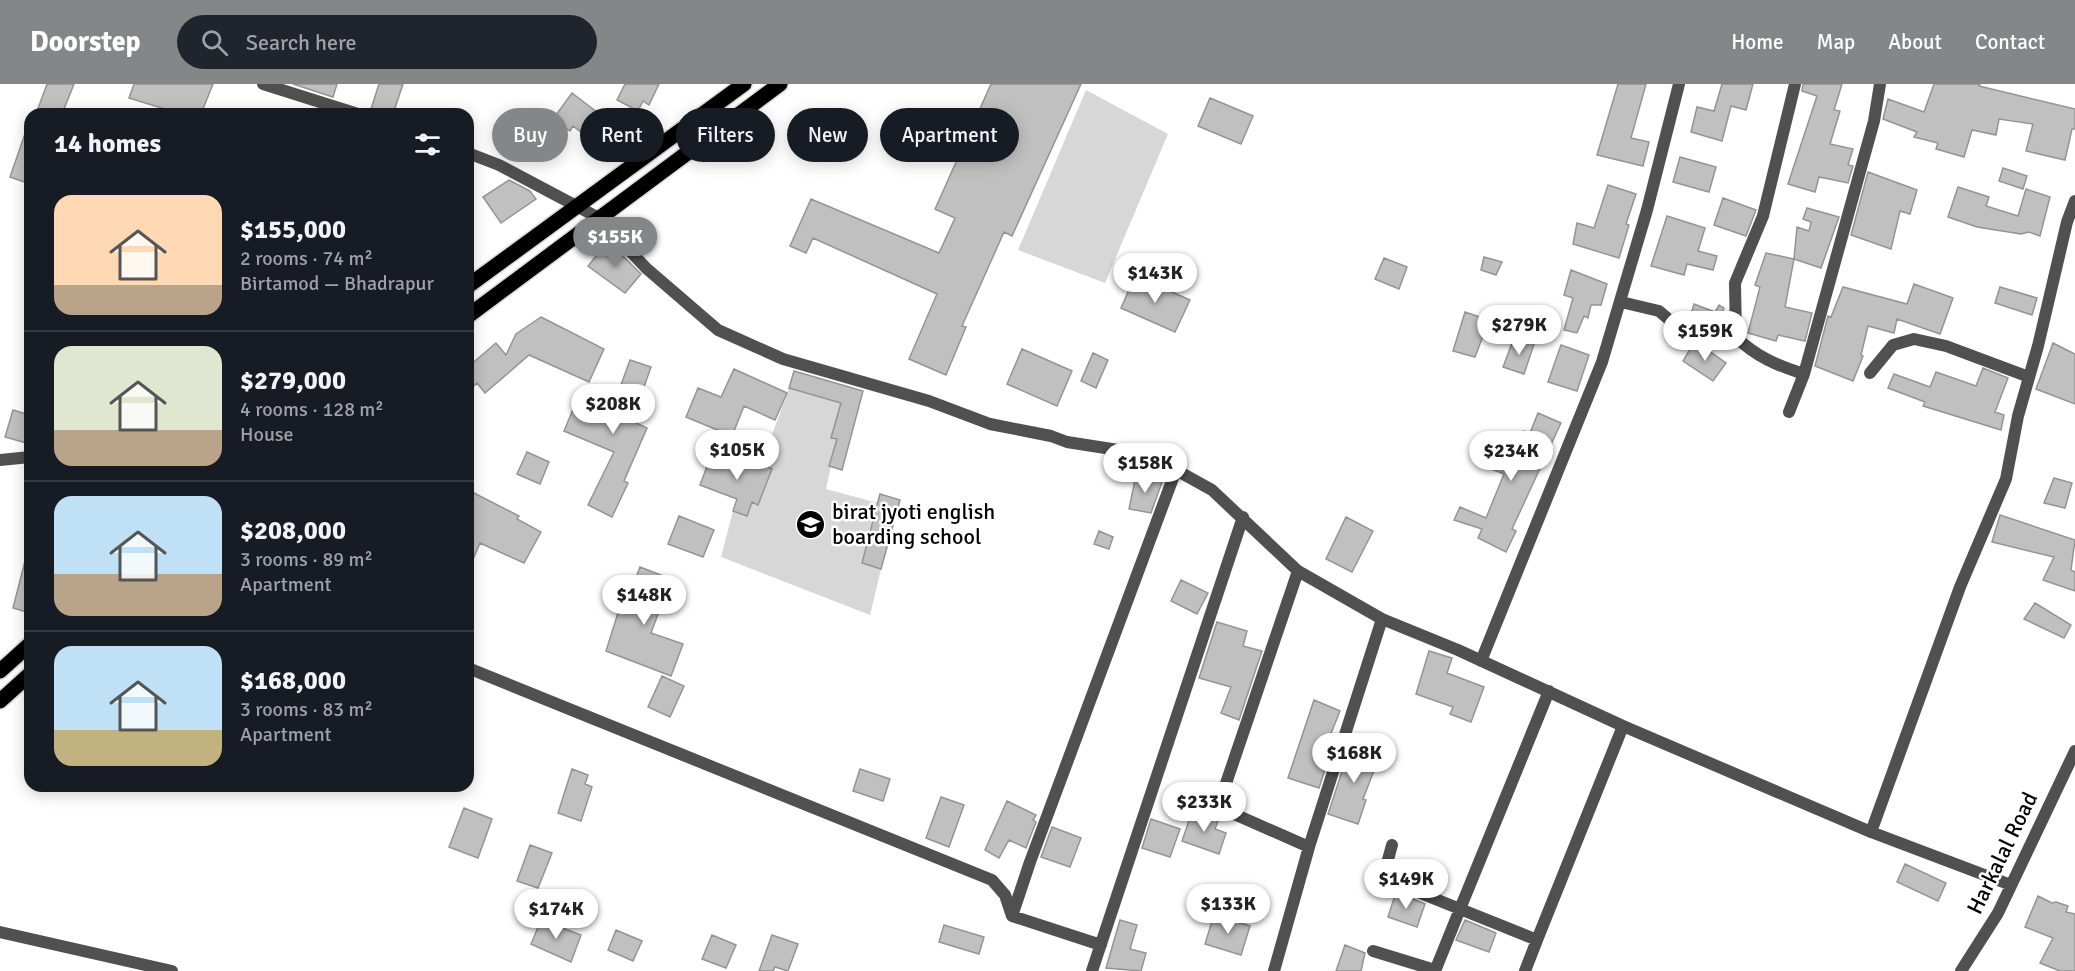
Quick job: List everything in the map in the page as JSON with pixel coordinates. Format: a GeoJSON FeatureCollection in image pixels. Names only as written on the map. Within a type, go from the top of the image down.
{"type":"FeatureCollection","features":[{"type":"Feature","properties":{"kind":"main road"},"geometry":{"type":"LineString","coordinates":[[474,282],[744,84]]}},
{"type":"Feature","properties":{"kind":"main road"},"geometry":{"type":"LineString","coordinates":[[474,312],[780,84]]}},
{"type":"Feature","properties":{"kind":"main road"},"geometry":{"type":"LineString","coordinates":[[0,671],[24,649]]}},
{"type":"Feature","properties":{"kind":"main road"},"geometry":{"type":"LineString","coordinates":[[0,701],[24,679]]}},
{"type":"Feature","properties":{"kind":"street"},"geometry":{"type":"LineString","coordinates":[[263,84],[339,108]]}},
{"type":"Feature","properties":{"kind":"street"},"geometry":{"type":"LineString","coordinates":[[1481,662],[1602,362],[1621,302],[1679,84]]}},
{"type":"Feature","properties":{"kind":"street"},"geometry":{"type":"LineString","coordinates":[[1795,84],[1763,216],[1735,283],[1736,337],[1751,351],[1784,368],[1804,374]]}},
{"type":"Feature","properties":{"kind":"street"},"geometry":{"type":"LineString","coordinates":[[1789,412],[1804,374],[1874,121],[1880,84]]}},
{"type":"Feature","properties":{"kind":"street"},"geometry":{"type":"LineString","coordinates":[[474,155],[499,165],[599,218],[646,268],[718,330],[783,359],[928,402],[990,424],[1051,436],[1067,442],[1118,450],[1176,470],[1212,490],[1298,571],[1382,619],[1550,691],[1623,726],[1871,832],[2011,885]]}},
{"type":"Feature","properties":{"kind":"street"},"geometry":{"type":"LineString","coordinates":[[1871,832],[1960,587],[2006,479],[2018,416],[2067,222],[2075,201]]}},
{"type":"Feature","properties":{"kind":"street"},"geometry":{"type":"LineString","coordinates":[[1621,302],[1659,311],[1687,335],[1709,343],[1739,340]]}},
{"type":"Feature","properties":{"kind":"street"},"geometry":{"type":"LineString","coordinates":[[1870,373],[1893,345],[1914,339],[1946,346],[2029,377]]}},
{"type":"Feature","properties":{"kind":"street"},"geometry":{"type":"LineString","coordinates":[[0,460],[24,458]]}},
{"type":"Feature","properties":{"kind":"street"},"geometry":{"type":"LineString","coordinates":[[1012,916],[1176,470]]}},
{"type":"Feature","properties":{"kind":"street"},"geometry":{"type":"LineString","coordinates":[[1092,971],[1243,518]]}},
{"type":"Feature","properties":{"kind":"street"},"geometry":{"type":"LineString","coordinates":[[1218,807],[1298,571]]}},
{"type":"Feature","properties":{"kind":"street"},"geometry":{"type":"LineString","coordinates":[[1274,971],[1309,847],[1382,619]]}},
{"type":"Feature","properties":{"kind":"street"},"geometry":{"type":"LineString","coordinates":[[474,670],[992,880],[1005,895],[1012,916]]}},
{"type":"Feature","properties":{"kind":"street"},"geometry":{"type":"LineString","coordinates":[[1373,951],[1435,970],[1550,691]]}},
{"type":"Feature","properties":{"kind":"street"},"geometry":{"type":"LineString","coordinates":[[1525,971],[1623,726]]}},
{"type":"Feature","properties":{"kind":"street","name":"Harkalal Road"},"geometry":{"type":"LineString","coordinates":[[1961,971],[1998,913],[2075,751]]}},
{"type":"Feature","properties":{"kind":"street"},"geometry":{"type":"LineString","coordinates":[[1191,795],[1309,847]]}},
{"type":"Feature","properties":{"kind":"street"},"geometry":{"type":"LineString","coordinates":[[1392,846],[1383,878],[1537,940]]}},
{"type":"Feature","properties":{"kind":"street"},"geometry":{"type":"LineString","coordinates":[[1012,916],[1101,945]]}},
{"type":"Feature","properties":{"kind":"street"},"geometry":{"type":"LineString","coordinates":[[0,932],[172,971]]}},
{"type":"Feature","properties":{"kind":"shaded area"},"geometry":{"type":"Polygon","coordinates":[[[1086,90],[1168,134],[1105,283],[1018,250],[1086,90]]]}},
{"type":"Feature","properties":{"kind":"shaded area"},"geometry":{"type":"Polygon","coordinates":[[[789,388],[841,403],[831,437],[837,439],[826,489],[878,503],[862,563],[881,569],[870,615],[721,557],[733,511],[747,516],[752,502],[758,504],[772,469],[761,465],[789,388]]]}},
{"type":"Feature","properties":{"kind":"building"},"geometry":{"type":"Polygon","coordinates":[[[47,84],[74,84],[64,108],[38,108],[47,84]]]}},
{"type":"Feature","properties":{"kind":"building"},"geometry":{"type":"Polygon","coordinates":[[[134,84],[213,84],[203,108],[162,108],[129,98],[134,84]]]}},
{"type":"Feature","properties":{"kind":"building"},"geometry":{"type":"Polygon","coordinates":[[[293,84],[337,84],[333,97],[293,84]]]}},
{"type":"Feature","properties":{"kind":"building"},"geometry":{"type":"Polygon","coordinates":[[[379,84],[403,84],[395,108],[371,108],[379,84]]]}},
{"type":"Feature","properties":{"kind":"building"},"geometry":{"type":"Polygon","coordinates":[[[625,84],[659,84],[649,105],[643,101],[640,108],[632,108],[617,100],[625,84]]]}},
{"type":"Feature","properties":{"kind":"building"},"geometry":{"type":"Polygon","coordinates":[[[991,84],[1081,84],[1012,236],[1004,232],[962,326],[966,327],[946,375],[909,359],[937,294],[813,238],[806,253],[790,246],[811,199],[939,253],[955,218],[935,209],[956,162],[1019,162],[1019,108],[980,108],[991,84]]]}},
{"type":"Feature","properties":{"kind":"building"},"geometry":{"type":"Polygon","coordinates":[[[1618,84],[1646,84],[1631,138],[1649,142],[1643,166],[1597,155],[1618,84]]]}},
{"type":"Feature","properties":{"kind":"building"},"geometry":{"type":"Polygon","coordinates":[[[1722,84],[1753,84],[1746,110],[1731,106],[1722,141],[1691,132],[1697,107],[1714,111],[1722,84]]]}},
{"type":"Feature","properties":{"kind":"building"},"geometry":{"type":"Polygon","coordinates":[[[1803,84],[1842,84],[1834,110],[1840,111],[1830,144],[1853,149],[1848,165],[1853,166],[1848,183],[1819,177],[1815,192],[1788,184],[1817,96],[1802,91],[1803,84]]]}},
{"type":"Feature","properties":{"kind":"building"},"geometry":{"type":"Polygon","coordinates":[[[1934,84],[1980,84],[1979,86],[2075,109],[2075,129],[2072,129],[2065,160],[2026,151],[2033,124],[1999,119],[1996,135],[1972,130],[1964,157],[1936,149],[1938,143],[1914,137],[1917,132],[1883,119],[1888,99],[1924,112],[1934,84]]]}},
{"type":"Feature","properties":{"kind":"building"},"geometry":{"type":"Polygon","coordinates":[[[572,93],[592,108],[580,108],[580,131],[573,126],[570,131],[568,130],[568,108],[561,108],[572,93]]]}},
{"type":"Feature","properties":{"kind":"building"},"geometry":{"type":"Polygon","coordinates":[[[1210,98],[1253,116],[1241,144],[1198,126],[1210,98]]]}},
{"type":"Feature","properties":{"kind":"building"},"geometry":{"type":"Polygon","coordinates":[[[24,137],[24,182],[10,177],[24,137]]]}},
{"type":"Feature","properties":{"kind":"building"},"geometry":{"type":"Polygon","coordinates":[[[1680,157],[1716,167],[1709,192],[1673,182],[1680,157]]]}},
{"type":"Feature","properties":{"kind":"building"},"geometry":{"type":"Polygon","coordinates":[[[2003,168],[2027,176],[2023,189],[1999,181],[2003,168]]]}},
{"type":"Feature","properties":{"kind":"building"},"geometry":{"type":"Polygon","coordinates":[[[1868,172],[1917,190],[1910,214],[1900,211],[1891,249],[1851,235],[1868,172]]]}},
{"type":"Feature","properties":{"kind":"building"},"geometry":{"type":"Polygon","coordinates":[[[509,180],[530,191],[536,199],[501,223],[483,197],[509,180]]]}},
{"type":"Feature","properties":{"kind":"building"},"geometry":{"type":"Polygon","coordinates":[[[1608,185],[1636,194],[1626,224],[1629,225],[1619,258],[1573,244],[1577,223],[1594,228],[1608,185]]]}},
{"type":"Feature","properties":{"kind":"building"},"geometry":{"type":"Polygon","coordinates":[[[1958,187],[1989,197],[1986,206],[2018,216],[2026,189],[2050,197],[2040,236],[2029,232],[2021,234],[1977,227],[1948,217],[1958,187]]]}},
{"type":"Feature","properties":{"kind":"building"},"geometry":{"type":"Polygon","coordinates":[[[1723,198],[1756,210],[1746,236],[1714,225],[1723,198]]]}},
{"type":"Feature","properties":{"kind":"building"},"geometry":{"type":"Polygon","coordinates":[[[1807,208],[1839,217],[1821,268],[1794,259],[1797,227],[1809,231],[1811,222],[1803,219],[1807,208]]]}},
{"type":"Feature","properties":{"kind":"building"},"geometry":{"type":"Polygon","coordinates":[[[1667,216],[1705,228],[1698,251],[1717,256],[1713,270],[1687,264],[1684,275],[1651,266],[1667,216]]]}},
{"type":"Feature","properties":{"kind":"building"},"geometry":{"type":"Polygon","coordinates":[[[608,241],[641,274],[625,293],[588,266],[608,241]]]}},
{"type":"Feature","properties":{"kind":"building"},"geometry":{"type":"Polygon","coordinates":[[[1766,253],[1794,259],[1785,307],[1812,313],[1805,341],[1778,335],[1776,341],[1748,333],[1760,287],[1755,285],[1766,253]]]}},
{"type":"Feature","properties":{"kind":"building"},"geometry":{"type":"Polygon","coordinates":[[[1484,257],[1502,262],[1496,275],[1481,270],[1484,257]]]}},
{"type":"Feature","properties":{"kind":"building"},"geometry":{"type":"Polygon","coordinates":[[[1384,258],[1407,267],[1399,289],[1375,279],[1384,258]]]}},
{"type":"Feature","properties":{"kind":"building"},"geometry":{"type":"Polygon","coordinates":[[[1571,270],[1607,284],[1601,305],[1591,305],[1588,318],[1584,316],[1577,333],[1564,330],[1573,298],[1564,295],[1571,270]]]}},
{"type":"Feature","properties":{"kind":"building"},"geometry":{"type":"Polygon","coordinates":[[[1135,276],[1190,300],[1175,332],[1121,308],[1135,276]]]}},
{"type":"Feature","properties":{"kind":"building"},"geometry":{"type":"Polygon","coordinates":[[[1914,284],[1953,298],[1940,334],[1897,319],[1894,333],[1868,326],[1861,355],[1863,356],[1853,381],[1815,366],[1828,316],[1831,317],[1843,287],[1907,304],[1914,284]]]}},
{"type":"Feature","properties":{"kind":"building"},"geometry":{"type":"Polygon","coordinates":[[[2000,287],[2037,298],[2032,315],[1995,303],[2000,287]]]}},
{"type":"Feature","properties":{"kind":"building"},"geometry":{"type":"Polygon","coordinates":[[[1694,304],[1715,312],[1719,305],[1724,308],[1714,334],[1688,325],[1694,304]]]}},
{"type":"Feature","properties":{"kind":"building"},"geometry":{"type":"Polygon","coordinates":[[[1465,312],[1494,322],[1488,338],[1483,336],[1475,357],[1453,351],[1465,312]]]}},
{"type":"Feature","properties":{"kind":"building"},"geometry":{"type":"Polygon","coordinates":[[[541,317],[604,349],[589,382],[529,355],[485,393],[477,383],[474,386],[474,362],[496,343],[506,355],[516,334],[541,317]]]}},
{"type":"Feature","properties":{"kind":"building"},"geometry":{"type":"Polygon","coordinates":[[[1514,338],[1534,344],[1524,374],[1503,367],[1514,338]]]}},
{"type":"Feature","properties":{"kind":"building"},"geometry":{"type":"Polygon","coordinates":[[[2053,343],[2075,354],[2075,404],[2036,389],[2053,343]]]}},
{"type":"Feature","properties":{"kind":"building"},"geometry":{"type":"Polygon","coordinates":[[[1561,345],[1589,355],[1577,391],[1548,382],[1561,345]]]}},
{"type":"Feature","properties":{"kind":"building"},"geometry":{"type":"Polygon","coordinates":[[[1692,346],[1709,351],[1726,363],[1713,381],[1683,361],[1692,346]]]}},
{"type":"Feature","properties":{"kind":"building"},"geometry":{"type":"Polygon","coordinates":[[[1022,349],[1072,371],[1057,406],[1007,384],[1022,349]]]}},
{"type":"Feature","properties":{"kind":"building"},"geometry":{"type":"Polygon","coordinates":[[[1093,353],[1108,360],[1096,388],[1081,381],[1093,353]]]}},
{"type":"Feature","properties":{"kind":"building"},"geometry":{"type":"Polygon","coordinates":[[[630,360],[651,367],[632,421],[647,428],[624,481],[628,483],[612,517],[588,505],[614,452],[564,431],[579,395],[612,410],[630,360]]]}},
{"type":"Feature","properties":{"kind":"building"},"geometry":{"type":"Polygon","coordinates":[[[1983,368],[2008,378],[1995,412],[2004,415],[2001,430],[1923,406],[1925,402],[1888,388],[1894,374],[1930,387],[1936,372],[1976,386],[1983,368]]]}},
{"type":"Feature","properties":{"kind":"building"},"geometry":{"type":"Polygon","coordinates":[[[734,369],[787,393],[775,420],[744,406],[732,436],[686,417],[698,388],[721,397],[734,369]]]}},
{"type":"Feature","properties":{"kind":"building"},"geometry":{"type":"Polygon","coordinates":[[[794,371],[863,391],[842,470],[829,466],[837,439],[831,438],[841,403],[789,388],[794,371]]]}},
{"type":"Feature","properties":{"kind":"building"},"geometry":{"type":"Polygon","coordinates":[[[13,410],[24,413],[24,442],[5,437],[13,410]]]}},
{"type":"Feature","properties":{"kind":"building"},"geometry":{"type":"Polygon","coordinates":[[[1538,413],[1561,423],[1512,529],[1516,531],[1506,552],[1478,538],[1482,529],[1454,520],[1460,507],[1486,518],[1504,474],[1476,463],[1485,441],[1515,453],[1524,431],[1530,433],[1538,413]]]}},
{"type":"Feature","properties":{"kind":"building"},"geometry":{"type":"Polygon","coordinates":[[[527,452],[549,462],[540,484],[517,474],[527,452]]]}},
{"type":"Feature","properties":{"kind":"building"},"geometry":{"type":"Polygon","coordinates":[[[712,453],[750,467],[752,461],[772,469],[758,505],[752,502],[747,516],[733,511],[737,499],[700,485],[712,453]]]}},
{"type":"Feature","properties":{"kind":"building"},"geometry":{"type":"Polygon","coordinates":[[[1136,475],[1162,482],[1151,513],[1129,509],[1136,475]]]}},
{"type":"Feature","properties":{"kind":"building"},"geometry":{"type":"Polygon","coordinates":[[[2054,478],[2072,483],[2065,508],[2044,503],[2054,478]]]}},
{"type":"Feature","properties":{"kind":"building"},"geometry":{"type":"Polygon","coordinates":[[[474,493],[519,516],[517,519],[541,532],[524,563],[480,543],[474,557],[474,493]]]}},
{"type":"Feature","properties":{"kind":"building"},"geometry":{"type":"Polygon","coordinates":[[[880,494],[900,500],[881,569],[862,563],[880,494]]]}},
{"type":"Feature","properties":{"kind":"building"},"geometry":{"type":"Polygon","coordinates":[[[2000,515],[2075,540],[2071,570],[2075,572],[2075,591],[2043,580],[2054,557],[1992,542],[2000,515]]]}},
{"type":"Feature","properties":{"kind":"building"},"geometry":{"type":"Polygon","coordinates":[[[679,516],[714,530],[703,557],[668,544],[679,516]]]}},
{"type":"Feature","properties":{"kind":"building"},"geometry":{"type":"Polygon","coordinates":[[[1346,517],[1373,531],[1352,572],[1326,559],[1346,517]]]}},
{"type":"Feature","properties":{"kind":"building"},"geometry":{"type":"Polygon","coordinates":[[[1099,531],[1113,537],[1109,549],[1094,544],[1099,531]]]}},
{"type":"Feature","properties":{"kind":"building"},"geometry":{"type":"Polygon","coordinates":[[[24,565],[24,611],[13,608],[24,565]]]}},
{"type":"Feature","properties":{"kind":"building"},"geometry":{"type":"Polygon","coordinates":[[[640,567],[671,579],[651,633],[683,644],[671,676],[606,651],[622,600],[627,602],[640,567]]]}},
{"type":"Feature","properties":{"kind":"building"},"geometry":{"type":"Polygon","coordinates":[[[1181,580],[1208,593],[1197,614],[1171,601],[1181,580]]]}},
{"type":"Feature","properties":{"kind":"building"},"geometry":{"type":"Polygon","coordinates":[[[2035,603],[2071,625],[2064,638],[2024,619],[2035,603]]]}},
{"type":"Feature","properties":{"kind":"building"},"geometry":{"type":"Polygon","coordinates":[[[1217,622],[1247,631],[1243,646],[1262,651],[1239,720],[1221,713],[1231,687],[1199,678],[1217,622]]]}},
{"type":"Feature","properties":{"kind":"building"},"geometry":{"type":"Polygon","coordinates":[[[1429,651],[1452,658],[1447,673],[1484,687],[1471,722],[1450,714],[1453,707],[1416,694],[1429,651]]]}},
{"type":"Feature","properties":{"kind":"building"},"geometry":{"type":"Polygon","coordinates":[[[662,676],[684,686],[670,717],[648,707],[662,676]]]}},
{"type":"Feature","properties":{"kind":"building"},"geometry":{"type":"Polygon","coordinates":[[[1314,700],[1340,711],[1330,736],[1335,738],[1319,788],[1288,778],[1314,700]]]}},
{"type":"Feature","properties":{"kind":"building"},"geometry":{"type":"Polygon","coordinates":[[[1351,744],[1380,755],[1363,799],[1366,800],[1358,824],[1328,814],[1351,744]]]}},
{"type":"Feature","properties":{"kind":"building"},"geometry":{"type":"Polygon","coordinates":[[[572,769],[588,775],[585,784],[592,787],[581,821],[558,813],[572,769]]]}},
{"type":"Feature","properties":{"kind":"building"},"geometry":{"type":"Polygon","coordinates":[[[860,769],[890,779],[883,801],[853,791],[860,769]]]}},
{"type":"Feature","properties":{"kind":"building"},"geometry":{"type":"Polygon","coordinates":[[[941,797],[964,805],[949,847],[926,838],[941,797]]]}},
{"type":"Feature","properties":{"kind":"building"},"geometry":{"type":"Polygon","coordinates":[[[1007,801],[1036,815],[1033,820],[1036,822],[1026,848],[1009,840],[999,858],[985,850],[1007,801]]]}},
{"type":"Feature","properties":{"kind":"building"},"geometry":{"type":"Polygon","coordinates":[[[464,808],[492,819],[478,858],[449,847],[464,808]]]}},
{"type":"Feature","properties":{"kind":"building"},"geometry":{"type":"Polygon","coordinates":[[[1192,812],[1218,821],[1215,829],[1226,833],[1219,854],[1182,841],[1192,812]]]}},
{"type":"Feature","properties":{"kind":"building"},"geometry":{"type":"Polygon","coordinates":[[[1151,819],[1180,829],[1170,857],[1142,848],[1151,819]]]}},
{"type":"Feature","properties":{"kind":"building"},"geometry":{"type":"Polygon","coordinates":[[[1052,827],[1081,838],[1070,867],[1041,857],[1052,827]]]}},
{"type":"Feature","properties":{"kind":"building"},"geometry":{"type":"Polygon","coordinates":[[[530,845],[552,853],[538,888],[517,881],[530,845]]]}},
{"type":"Feature","properties":{"kind":"building"},"geometry":{"type":"Polygon","coordinates":[[[1905,864],[1946,883],[1938,901],[1897,882],[1905,864]]]}},
{"type":"Feature","properties":{"kind":"building"},"geometry":{"type":"Polygon","coordinates":[[[1396,892],[1425,904],[1417,927],[1388,917],[1396,892]]]}},
{"type":"Feature","properties":{"kind":"building"},"geometry":{"type":"Polygon","coordinates":[[[2038,896],[2052,903],[2068,906],[2066,912],[2075,914],[2075,971],[2060,971],[2040,963],[2053,938],[2025,927],[2038,896]]]}},
{"type":"Feature","properties":{"kind":"building"},"geometry":{"type":"Polygon","coordinates":[[[1214,915],[1250,926],[1241,955],[1205,944],[1214,915]]]}},
{"type":"Feature","properties":{"kind":"building"},"geometry":{"type":"Polygon","coordinates":[[[541,920],[581,935],[571,962],[531,944],[541,920]]]}},
{"type":"Feature","properties":{"kind":"building"},"geometry":{"type":"Polygon","coordinates":[[[1120,920],[1137,925],[1130,949],[1146,953],[1141,971],[1106,968],[1120,920]]]}},
{"type":"Feature","properties":{"kind":"building"},"geometry":{"type":"Polygon","coordinates":[[[1465,920],[1496,933],[1489,952],[1456,940],[1465,920]]]}},
{"type":"Feature","properties":{"kind":"building"},"geometry":{"type":"Polygon","coordinates":[[[944,925],[984,937],[979,954],[939,942],[944,925]]]}},
{"type":"Feature","properties":{"kind":"building"},"geometry":{"type":"Polygon","coordinates":[[[616,930],[642,941],[633,961],[608,950],[616,930]]]}},
{"type":"Feature","properties":{"kind":"building"},"geometry":{"type":"Polygon","coordinates":[[[712,935],[736,945],[726,968],[702,959],[712,935]]]}},
{"type":"Feature","properties":{"kind":"building"},"geometry":{"type":"Polygon","coordinates":[[[772,935],[798,944],[788,971],[775,967],[773,971],[759,971],[772,935]]]}},
{"type":"Feature","properties":{"kind":"building"},"geometry":{"type":"Polygon","coordinates":[[[1345,945],[1365,953],[1361,971],[1336,971],[1345,945]]]}},
{"type":"Feature","properties":{"kind":"place","name":"birat jyoti english boarding school"},"geometry":{"type":"Point","coordinates":[811,524]}}]}
